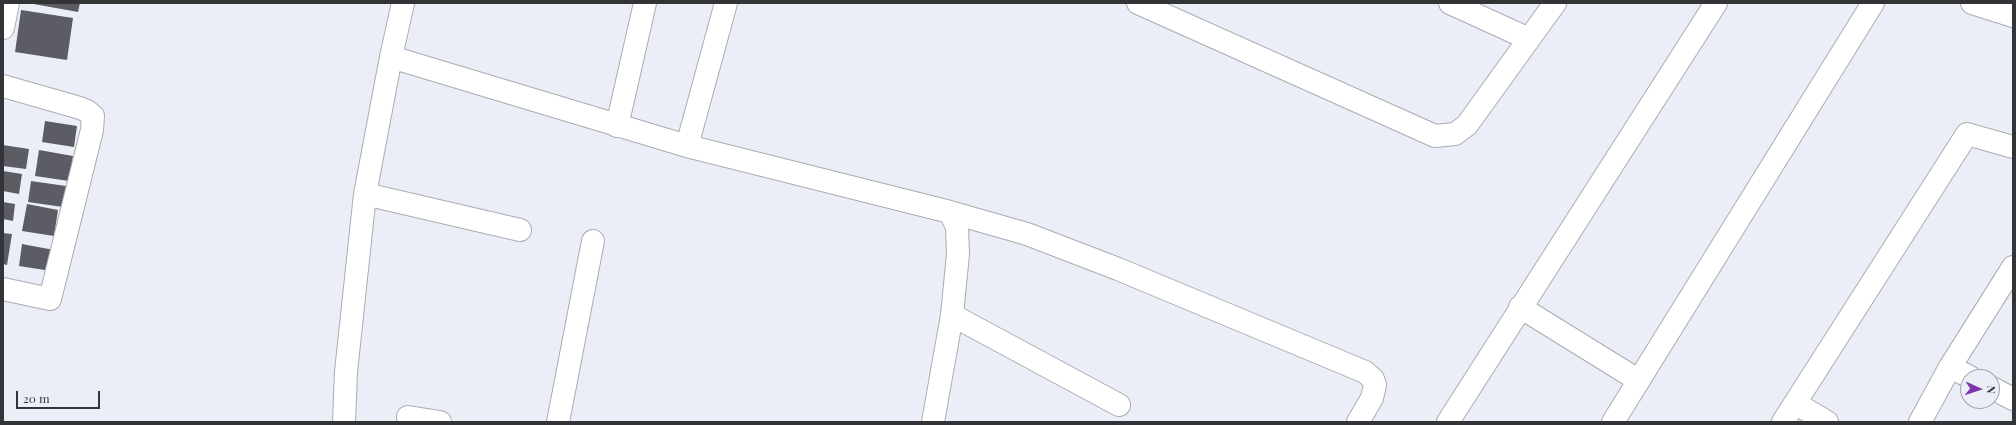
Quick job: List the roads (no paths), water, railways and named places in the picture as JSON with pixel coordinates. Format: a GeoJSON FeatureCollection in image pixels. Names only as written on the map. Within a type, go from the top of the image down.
{"type":"FeatureCollection","features":[{"type":"Feature","properties":{"kind":"street"},"geometry":{"type":"LineString","coordinates":[[3,28],[8,3]]}},
{"type":"Feature","properties":{"kind":"street"},"geometry":{"type":"LineString","coordinates":[[344,422],[346,372],[365,194],[391,57],[403,3]]}},
{"type":"Feature","properties":{"kind":"street"},"geometry":{"type":"LineString","coordinates":[[617,126],[646,3]]}},
{"type":"Feature","properties":{"kind":"street"},"geometry":{"type":"LineString","coordinates":[[687,146],[726,3]]}},
{"type":"Feature","properties":{"kind":"street"},"geometry":{"type":"LineString","coordinates":[[1138,3],[1435,136],[1455,134],[1467,125],[1555,3]]}},
{"type":"Feature","properties":{"kind":"street"},"geometry":{"type":"LineString","coordinates":[[1450,3],[1529,39]]}},
{"type":"Feature","properties":{"kind":"street"},"geometry":{"type":"LineString","coordinates":[[1448,422],[1520,307],[1716,3]]}},
{"type":"Feature","properties":{"kind":"street"},"geometry":{"type":"LineString","coordinates":[[1613,422],[1874,3]]}},
{"type":"Feature","properties":{"kind":"street"},"geometry":{"type":"LineString","coordinates":[[1972,3],[2013,16]]}},
{"type":"Feature","properties":{"kind":"street"},"geometry":{"type":"LineString","coordinates":[[391,57],[687,146],[950,212],[1027,234],[1365,372],[1373,379],[1375,385],[1372,398],[1358,422]]}},
{"type":"Feature","properties":{"kind":"street"},"geometry":{"type":"LineString","coordinates":[[3,86],[80,108],[93,116],[92,130],[50,299],[3,289]]}},
{"type":"Feature","properties":{"kind":"street"},"geometry":{"type":"LineString","coordinates":[[1783,422],[1967,134],[2013,147]]}},
{"type":"Feature","properties":{"kind":"street"},"geometry":{"type":"LineString","coordinates":[[365,194],[520,230]]}},
{"type":"Feature","properties":{"kind":"street"},"geometry":{"type":"LineString","coordinates":[[933,422],[952,315],[958,254],[957,228],[950,212]]}},
{"type":"Feature","properties":{"kind":"street"},"geometry":{"type":"LineString","coordinates":[[558,422],[593,242]]}},
{"type":"Feature","properties":{"kind":"street"},"geometry":{"type":"LineString","coordinates":[[1920,422],[1950,367],[2013,267]]}},
{"type":"Feature","properties":{"kind":"street"},"geometry":{"type":"LineString","coordinates":[[1520,307],[1638,380]]}},
{"type":"Feature","properties":{"kind":"street"},"geometry":{"type":"LineString","coordinates":[[952,315],[1119,405]]}},
{"type":"Feature","properties":{"kind":"street"},"geometry":{"type":"LineString","coordinates":[[1950,367],[1960,372]]}},
{"type":"Feature","properties":{"kind":"street"},"geometry":{"type":"LineString","coordinates":[[2000,392],[2013,399]]}},
{"type":"Feature","properties":{"kind":"street"},"geometry":{"type":"LineString","coordinates":[[1795,403],[1827,422]]}},
{"type":"Feature","properties":{"kind":"street"},"geometry":{"type":"LineString","coordinates":[[408,417],[440,422]]}}]}
